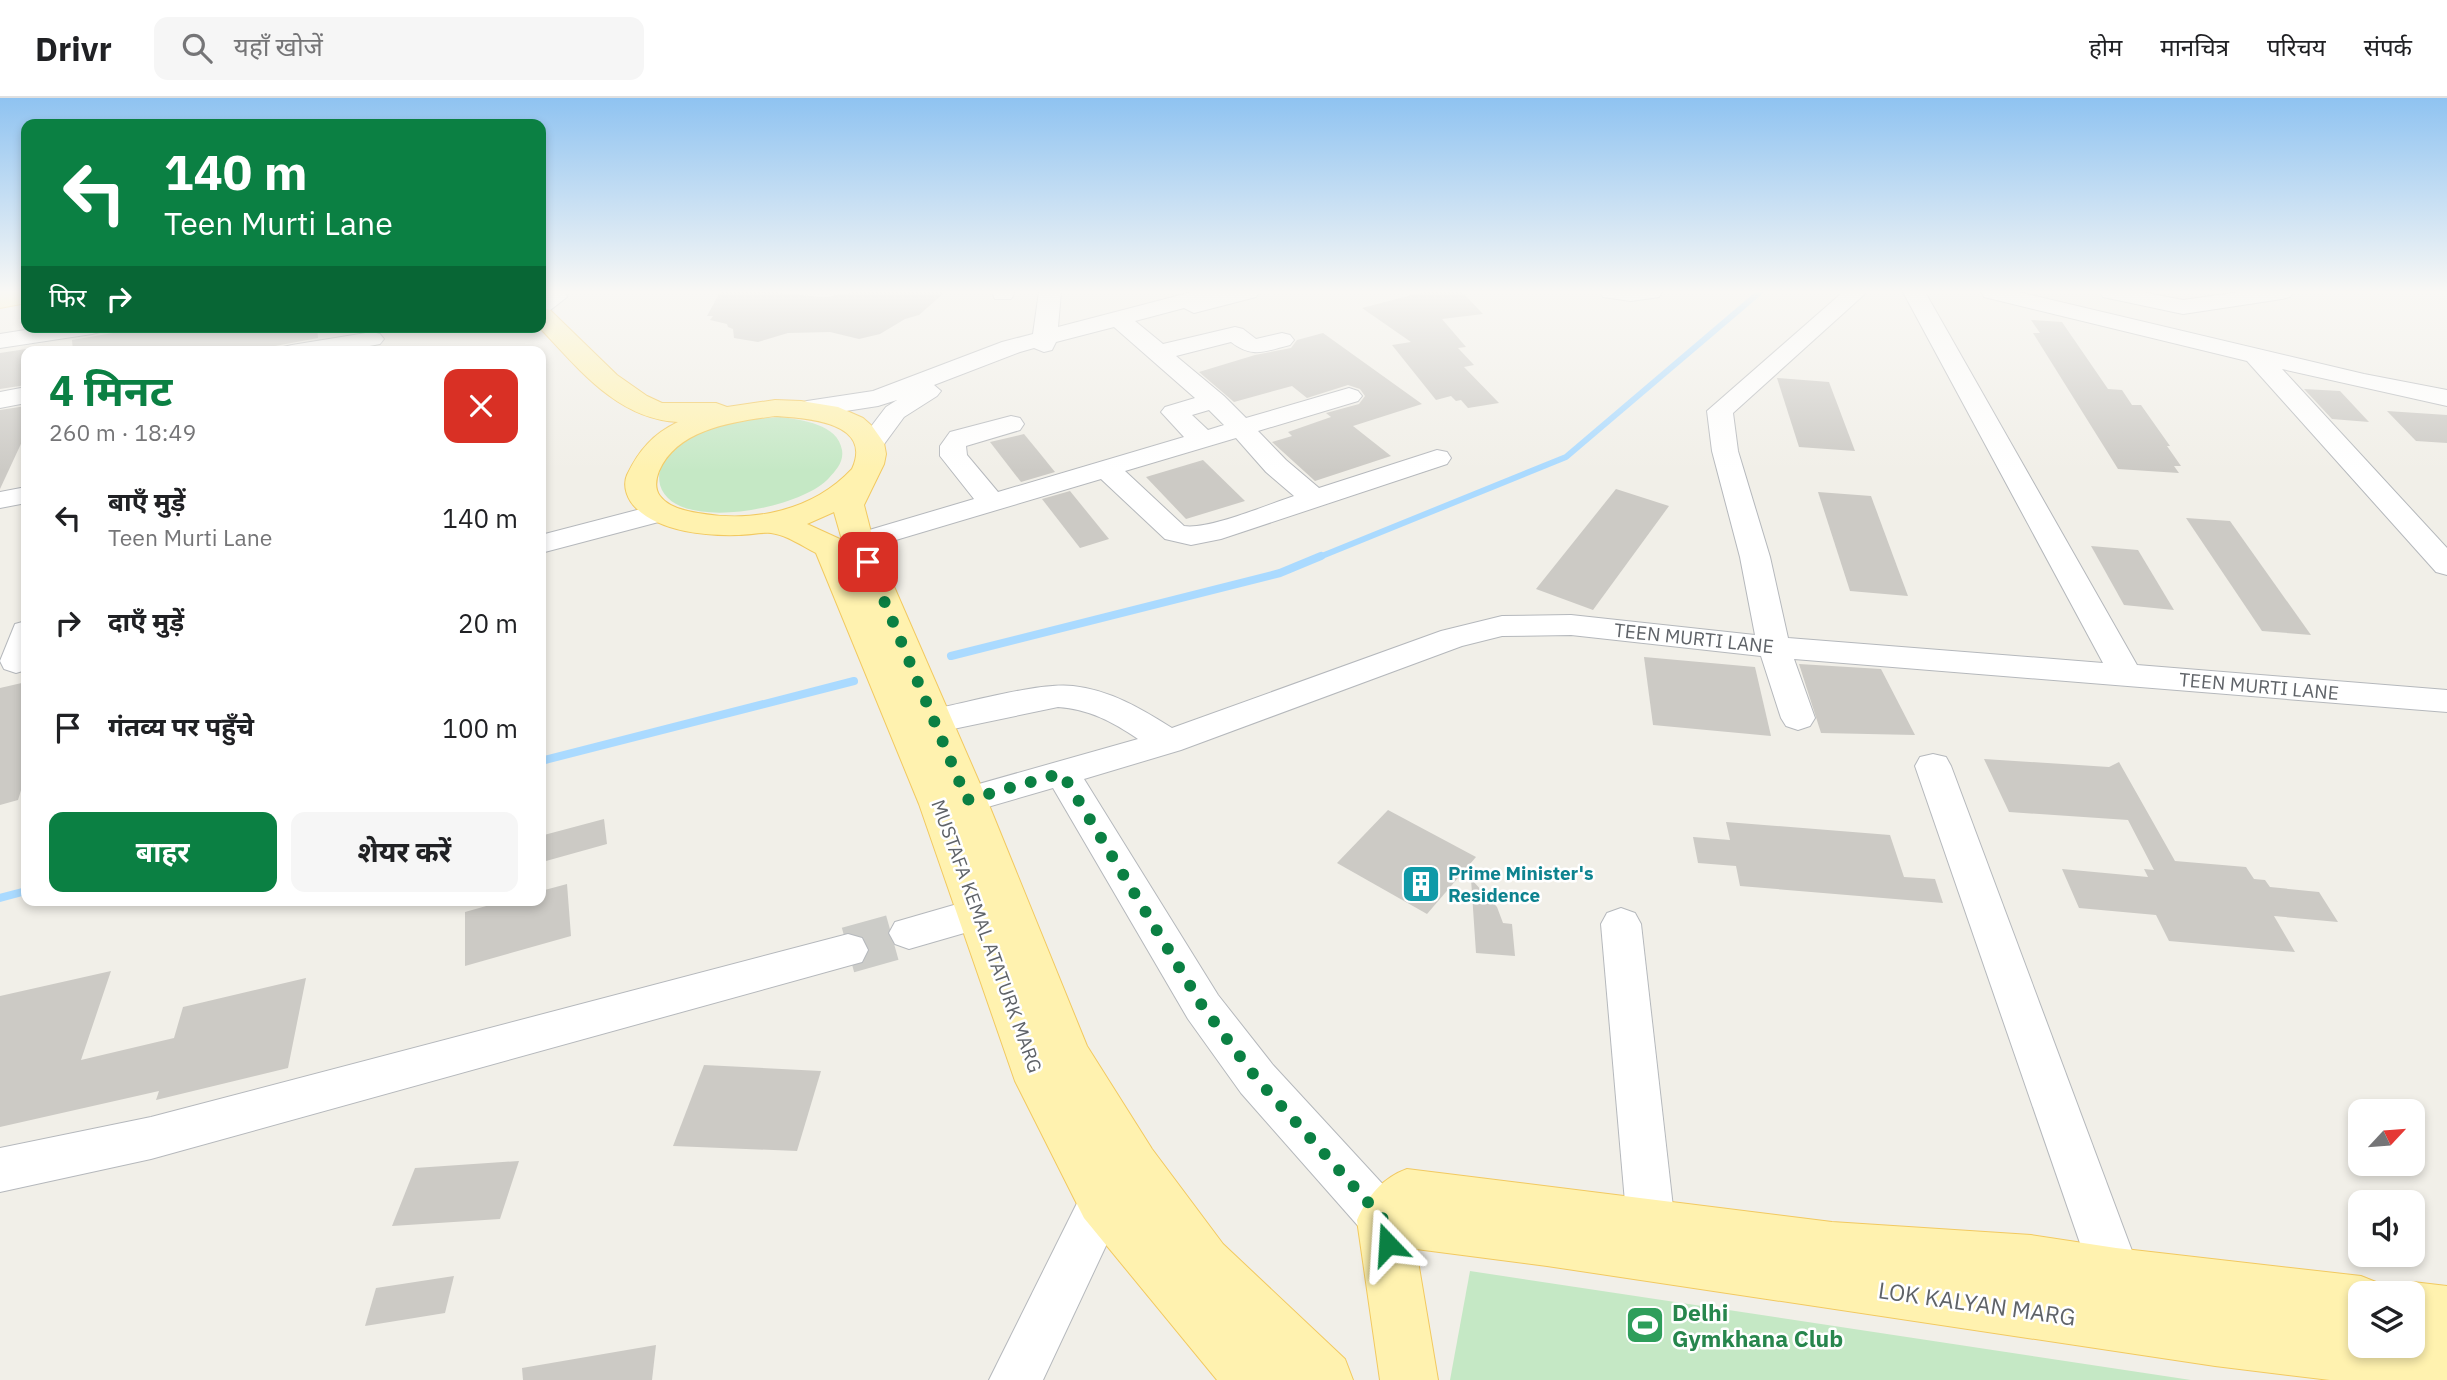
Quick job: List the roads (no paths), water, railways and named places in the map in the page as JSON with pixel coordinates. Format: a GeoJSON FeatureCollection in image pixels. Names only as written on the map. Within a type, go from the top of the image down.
{"type":"FeatureCollection","features":[{"type":"Feature","properties":{"kind":"main road"},"geometry":{"type":"LineString","coordinates":[[551,352],[640,433],[654,452]]}},
{"type":"Feature","properties":{"kind":"main road"},"geometry":{"type":"LineString","coordinates":[[580,352],[621,391],[652,409],[676,413],[807,409],[837,416],[859,428],[867,460],[843,495],[811,512],[773,523],[729,528],[690,524],[660,513],[646,500],[640,485],[643,468],[654,452],[691,428],[740,412]]}},
{"type":"Feature","properties":{"kind":"main road","name":"MUSTAFA KEMAL ATATURK MARG"},"geometry":{"type":"LineString","coordinates":[[867,460],[848,505],[859,542],[967,800],[1067,1055],[1134,1166],[1204,1263],[1324,1380]]}},
{"type":"Feature","properties":{"kind":"main road","name":"MUSTAFA KEMAL ATATURK MARG"},"geometry":{"type":"LineString","coordinates":[[773,523],[830,547],[939,804],[1032,1066],[1103,1201],[1254,1380]]}},
{"type":"Feature","properties":{"kind":"main road","name":"LOK KALYAN MARG"},"geometry":{"type":"LineString","coordinates":[[1384,1220],[1407,1194],[1651,1225],[2216,1338],[2447,1365]]}},
{"type":"Feature","properties":{"kind":"main road"},"geometry":{"type":"LineString","coordinates":[[1384,1220],[1409,1380]]}},
{"type":"Feature","properties":{"kind":"main road","name":"LOK KALYAN MARG"},"geometry":{"type":"LineString","coordinates":[[1384,1220],[1547,1240],[1875,1270],[2031,1261],[2116,1275],[2348,1302]]}},
{"type":"Feature","properties":{"kind":"main road"},"geometry":{"type":"LineString","coordinates":[[2196,1284],[2216,1338]]}},
{"type":"Feature","properties":{"kind":"main road"},"geometry":{"type":"LineString","coordinates":[[2425,1311],[2447,1314]]}},
{"type":"Feature","properties":{"kind":"street"},"geometry":{"type":"LineString","coordinates":[[807,409],[878,398],[998,352]]}},
{"type":"Feature","properties":{"kind":"street"},"geometry":{"type":"LineString","coordinates":[[867,460],[895,412],[917,396],[1020,352]]}},
{"type":"Feature","properties":{"kind":"street"},"geometry":{"type":"LineString","coordinates":[[1158,353],[1163,352]]}},
{"type":"Feature","properties":{"kind":"street"},"geometry":{"type":"LineString","coordinates":[[1788,352],[1720,411],[1726,451],[1755,556],[1774,647],[1798,718]]}},
{"type":"Feature","properties":{"kind":"street"},"geometry":{"type":"LineString","coordinates":[[1947,352],[2126,675]]}},
{"type":"Feature","properties":{"kind":"street"},"geometry":{"type":"LineString","coordinates":[[2245,352],[2364,382],[2447,398]]}},
{"type":"Feature","properties":{"kind":"street"},"geometry":{"type":"LineString","coordinates":[[1158,353],[1215,401],[1276,466],[1315,499]]}},
{"type":"Feature","properties":{"kind":"street"},"geometry":{"type":"LineString","coordinates":[[2254,354],[2447,566]]}},
{"type":"Feature","properties":{"kind":"street"},"geometry":{"type":"LineString","coordinates":[[859,542],[1349,396]]}},
{"type":"Feature","properties":{"kind":"street"},"geometry":{"type":"LineString","coordinates":[[0,400],[21,397]]}},
{"type":"Feature","properties":{"kind":"street"},"geometry":{"type":"LineString","coordinates":[[1203,440],[1174,412],[1215,401]]}},
{"type":"Feature","properties":{"kind":"street"},"geometry":{"type":"LineString","coordinates":[[992,502],[954,456],[953,446],[959,438],[1011,424]]}},
{"type":"Feature","properties":{"kind":"street"},"geometry":{"type":"LineString","coordinates":[[1106,468],[1175,533],[1191,536],[1210,533],[1437,458]]}},
{"type":"Feature","properties":{"kind":"street"},"geometry":{"type":"LineString","coordinates":[[0,500],[21,496]]}},
{"type":"Feature","properties":{"kind":"street"},"geometry":{"type":"LineString","coordinates":[[546,543],[660,513]]}},
{"type":"Feature","properties":{"kind":"street","name":"TEEN MURTI LANE"},"geometry":{"type":"LineString","coordinates":[[967,800],[1169,742],[1452,638],[1502,626],[1571,625],[1774,647],[2447,701]]}},
{"type":"Feature","properties":{"kind":"street"},"geometry":{"type":"LineString","coordinates":[[934,721],[1058,696],[1072,696],[1112,707],[1169,742]]}},
{"type":"Feature","properties":{"kind":"street"},"geometry":{"type":"LineString","coordinates":[[1933,765],[2116,1275]]}},
{"type":"Feature","properties":{"kind":"street"},"geometry":{"type":"LineString","coordinates":[[1062,773],[1203,1007],[1257,1079],[1384,1220]]}},
{"type":"Feature","properties":{"kind":"street"},"geometry":{"type":"LineString","coordinates":[[909,933],[978,914]]}},
{"type":"Feature","properties":{"kind":"street"},"geometry":{"type":"LineString","coordinates":[[1621,924],[1651,1225]]}},
{"type":"Feature","properties":{"kind":"street"},"geometry":{"type":"LineString","coordinates":[[0,1170],[151,1138],[848,950]]}},
{"type":"Feature","properties":{"kind":"street"},"geometry":{"type":"LineString","coordinates":[[1015,1380],[1103,1201]]}},
{"type":"Feature","properties":{"kind":"waterway"},"geometry":{"type":"LineString","coordinates":[[1317,558],[1566,457],[1690,352]]}},
{"type":"Feature","properties":{"kind":"waterway"},"geometry":{"type":"LineString","coordinates":[[951,656],[1280,573],[1321,556]]}},
{"type":"Feature","properties":{"kind":"waterway"},"geometry":{"type":"LineString","coordinates":[[546,760],[854,681]]}},
{"type":"Feature","properties":{"kind":"waterway"},"geometry":{"type":"LineString","coordinates":[[0,898],[21,892]]}},
{"type":"Feature","properties":{"kind":"tunnel"},"geometry":{"type":"LineString","coordinates":[[848,950],[909,933]]}},
{"type":"Feature","properties":{"kind":"place","name":"Prime Minister's Residence"},"geometry":{"type":"Point","coordinates":[1421,884]}},
{"type":"Feature","properties":{"kind":"place","name":"Delhi Gymkhana Club"},"geometry":{"type":"Point","coordinates":[1645,1325]}}]}
